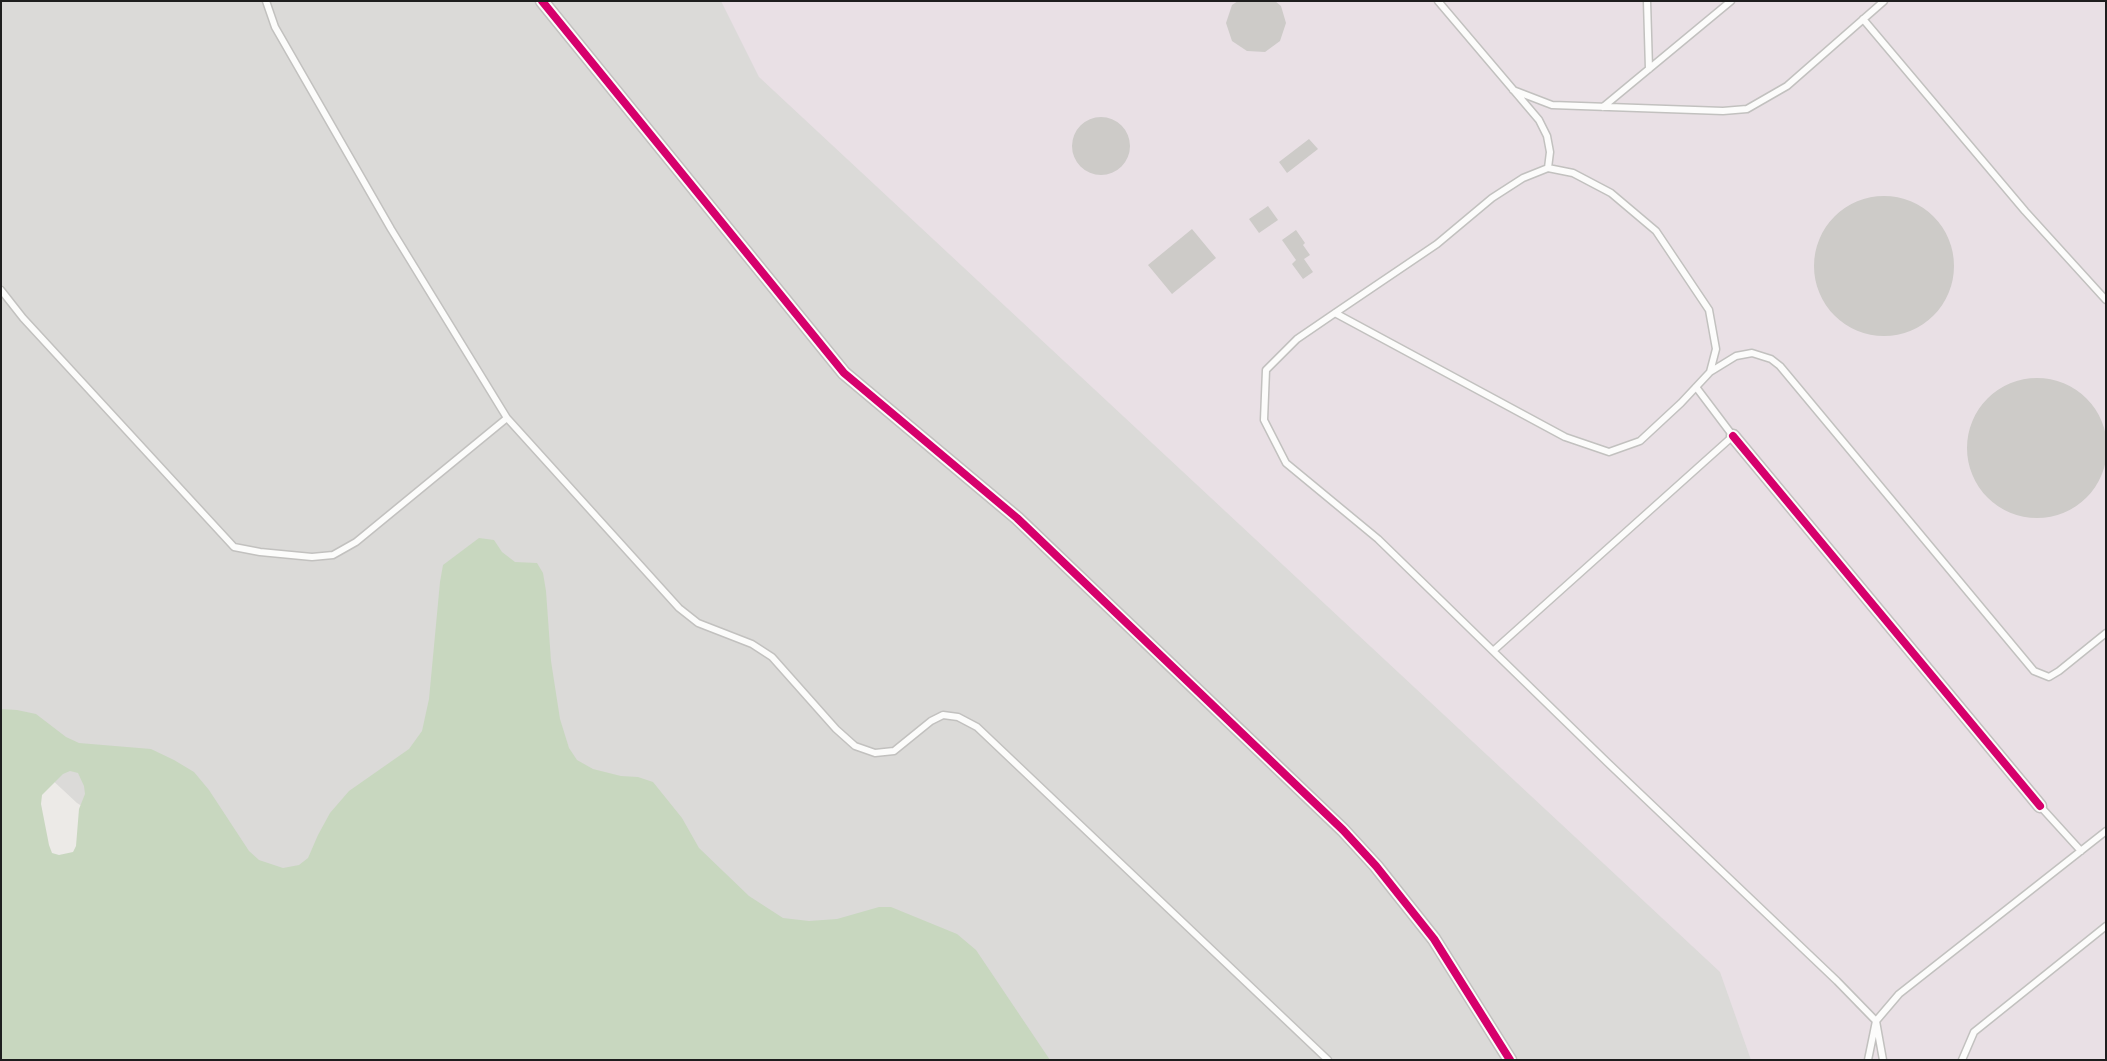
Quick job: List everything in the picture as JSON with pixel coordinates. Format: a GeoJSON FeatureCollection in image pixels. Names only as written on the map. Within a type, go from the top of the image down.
{"type":"FeatureCollection","features":[{"type":"Feature","properties":{"kind":"street"},"geometry":{"type":"LineString","coordinates":[[542,1],[844,373],[1017,518],[1343,830],[1376,866],[1434,939],[1510,1060]]}},
{"type":"Feature","properties":{"kind":"street"},"geometry":{"type":"LineString","coordinates":[[1733,436],[2040,806]]}},
{"type":"Feature","properties":{"kind":"lane"},"geometry":{"type":"LineString","coordinates":[[266,1],[275,27],[391,230],[507,418],[679,608],[698,623],[752,644],[772,657],[836,730],[855,746],[876,753],[894,751],[931,720],[943,715],[958,717],[977,727],[1328,1060]]}},
{"type":"Feature","properties":{"kind":"lane"},"geometry":{"type":"LineString","coordinates":[[1438,1],[1540,120],[1548,136],[1550,152],[1548,168]]}},
{"type":"Feature","properties":{"kind":"lane"},"geometry":{"type":"LineString","coordinates":[[1647,1],[1649,69]]}},
{"type":"Feature","properties":{"kind":"lane"},"geometry":{"type":"LineString","coordinates":[[1603,107],[1731,1]]}},
{"type":"Feature","properties":{"kind":"lane"},"geometry":{"type":"LineString","coordinates":[[1513,90],[1552,105],[1723,111],[1747,109],[1787,86],[1884,1]]}},
{"type":"Feature","properties":{"kind":"lane"},"geometry":{"type":"LineString","coordinates":[[1864,19],[2024,211],[2106,300]]}},
{"type":"Feature","properties":{"kind":"lane"},"geometry":{"type":"LineString","coordinates":[[1710,372],[1716,349],[1709,310],[1656,231],[1611,193],[1573,173],[1548,168],[1522,178],[1492,198],[1437,244],[1297,339],[1266,370],[1264,420],[1286,462],[1378,539],[1837,981],[1876,1021],[1883,1060]]}},
{"type":"Feature","properties":{"kind":"lane"},"geometry":{"type":"LineString","coordinates":[[1,290],[24,318],[234,547],[260,552],[312,557],[333,555],[356,542],[507,418]]}},
{"type":"Feature","properties":{"kind":"lane"},"geometry":{"type":"LineString","coordinates":[[1335,313],[1565,437],[1609,452],[1640,440],[1710,372],[1736,356],[1752,353],[1771,359],[1780,366],[2034,671],[2049,677],[2106,634]]}},
{"type":"Feature","properties":{"kind":"lane"},"geometry":{"type":"LineString","coordinates":[[1493,651],[1733,436],[1696,387]]}},
{"type":"Feature","properties":{"kind":"lane"},"geometry":{"type":"LineString","coordinates":[[2040,806],[2081,851]]}},
{"type":"Feature","properties":{"kind":"lane"},"geometry":{"type":"LineString","coordinates":[[1868,1060],[1876,1021],[1899,994],[2106,831]]}},
{"type":"Feature","properties":{"kind":"lane"},"geometry":{"type":"LineString","coordinates":[[1962,1060],[1974,1032],[2106,926]]}},
{"type":"Feature","properties":{"kind":"shaded area"},"geometry":{"type":"Polygon","coordinates":[[[1,1],[2106,1],[2106,1060],[1032,1060],[348,858],[254,877],[145,847],[77,803],[6,737],[1,728],[1,1]]]}},
{"type":"Feature","properties":{"kind":"shaded area"},"geometry":{"type":"Polygon","coordinates":[[[721,1],[2106,1],[2106,1060],[1751,1060],[1720,972],[759,77],[721,1]]]}},
{"type":"Feature","properties":{"kind":"green space"},"geometry":{"type":"Polygon","coordinates":[[[479,538],[494,540],[502,552],[515,562],[537,563],[543,573],[546,591],[551,661],[560,719],[569,748],[577,760],[593,769],[621,776],[638,777],[653,782],[682,818],[699,848],[749,896],[783,918],[809,921],[837,919],[879,907],[891,907],[957,934],[976,950],[1050,1060],[1,1060],[1,709],[36,714],[66,737],[79,743],[151,749],[174,760],[194,772],[209,790],[249,851],[259,860],[283,868],[299,865],[308,858],[330,813],[349,791],[409,749],[422,731],[429,699],[443,565],[479,538]],[[70,771],[63,774],[42,795],[41,804],[49,845],[52,853],[59,855],[73,852],[76,846],[79,809],[85,794],[84,786],[78,773],[70,771]]]}},
{"type":"Feature","properties":{"kind":"building"},"geometry":{"type":"Polygon","coordinates":[[[1238,1],[1275,1],[1281,6],[1286,23],[1280,41],[1265,52],[1247,51],[1232,41],[1226,23],[1232,5],[1238,1]]]}},
{"type":"Feature","properties":{"kind":"building"},"geometry":{"type":"Polygon","coordinates":[[[1101,117],[1112,119],[1122,125],[1128,135],[1130,146],[1128,157],[1122,167],[1112,173],[1101,175],[1090,173],[1080,167],[1074,157],[1072,146],[1074,135],[1080,125],[1090,119],[1101,117]]]}},
{"type":"Feature","properties":{"kind":"building"},"geometry":{"type":"Polygon","coordinates":[[[1309,139],[1318,149],[1287,173],[1279,162],[1309,139]]]}},
{"type":"Feature","properties":{"kind":"building"},"geometry":{"type":"Polygon","coordinates":[[[1884,196],[1911,202],[1923,208],[1933,217],[1942,227],[1948,239],[1954,266],[1948,293],[1942,305],[1933,315],[1923,324],[1911,330],[1884,336],[1857,330],[1845,324],[1835,315],[1826,305],[1820,293],[1814,266],[1820,239],[1826,227],[1835,217],[1845,208],[1857,202],[1884,196]]]}},
{"type":"Feature","properties":{"kind":"building"},"geometry":{"type":"Polygon","coordinates":[[[1268,206],[1278,220],[1259,233],[1249,219],[1268,206]]]}},
{"type":"Feature","properties":{"kind":"building"},"geometry":{"type":"Polygon","coordinates":[[[1192,229],[1216,258],[1172,294],[1148,265],[1192,229]]]}},
{"type":"Feature","properties":{"kind":"building"},"geometry":{"type":"Polygon","coordinates":[[[1296,230],[1305,243],[1303,245],[1310,255],[1304,259],[1313,272],[1303,279],[1292,264],[1296,260],[1282,240],[1296,230]]]}},
{"type":"Feature","properties":{"kind":"building"},"geometry":{"type":"Polygon","coordinates":[[[2037,378],[2064,384],[2076,390],[2086,399],[2095,409],[2101,421],[2107,448],[2101,475],[2095,487],[2086,497],[2076,506],[2064,512],[2037,518],[2010,512],[1998,506],[1988,497],[1979,487],[1973,475],[1967,448],[1973,421],[1979,409],[1988,399],[1998,390],[2010,384],[2037,378]]]}},
{"type":"Feature","properties":{"kind":"cycle path"},"geometry":{"type":"LineString","coordinates":[[542,1],[844,373],[1017,518],[1343,830],[1376,866],[1434,939],[1510,1060]]}},
{"type":"Feature","properties":{"kind":"cycle path"},"geometry":{"type":"LineString","coordinates":[[1733,436],[2040,806]]}}]}
